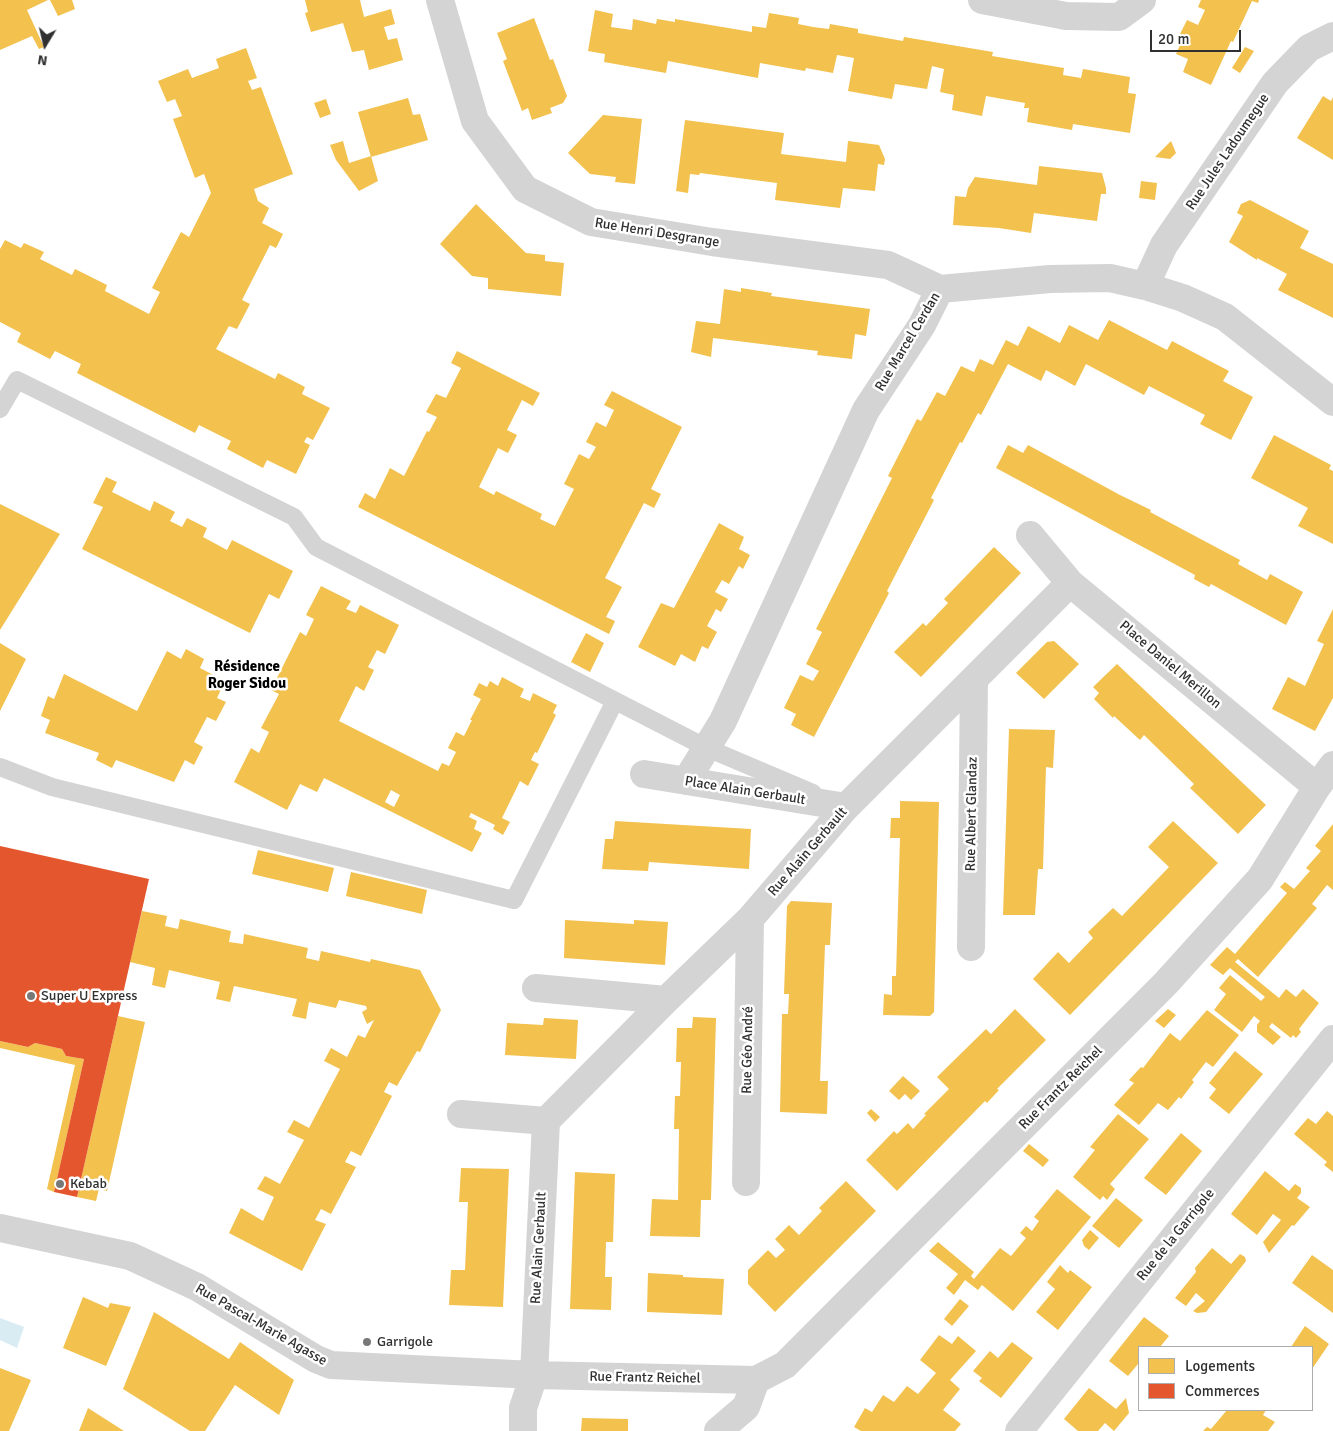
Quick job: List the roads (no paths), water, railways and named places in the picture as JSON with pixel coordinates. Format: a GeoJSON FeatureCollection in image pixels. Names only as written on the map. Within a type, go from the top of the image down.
{"type":"FeatureCollection","features":[{"type":"Feature","properties":{"kind":"street"},"geometry":{"type":"LineString","coordinates":[[982,0],[1066,16],[1120,17],[1142,0]]}},
{"type":"Feature","properties":{"kind":"street","name":"Rue Henri Desgrange"},"geometry":{"type":"LineString","coordinates":[[445,1],[475,121],[525,188],[591,222],[712,242],[888,265],[940,289]]}},
{"type":"Feature","properties":{"kind":"street","name":"Rue Jules Ladoumegue"},"geometry":{"type":"LineString","coordinates":[[1145,286],[1164,245],[1275,83],[1309,48],[1333,36]]}},
{"type":"Feature","properties":{"kind":"street","name":"Rue Marcel Cerdan"},"geometry":{"type":"LineString","coordinates":[[686,781],[723,721],[866,410],[922,325],[940,289],[1050,279],[1110,278],[1145,286],[1183,298],[1225,317],[1333,402]]}},
{"type":"Feature","properties":{"kind":"street","name":"Place Daniel Merillon"},"geometry":{"type":"LineString","coordinates":[[1030,535],[1070,583],[1328,773]]}},
{"type":"Feature","properties":{"kind":"street","name":"Rue Alain Gerbault"},"geometry":{"type":"LineString","coordinates":[[534,1375],[546,1121],[666,1000],[750,919],[846,807],[1070,583]]}},
{"type":"Feature","properties":{"kind":"street","name":"Rue Albert Glandaz"},"geometry":{"type":"LineString","coordinates":[[971,947],[974,680]]}},
{"type":"Feature","properties":{"kind":"street","name":"Rue Frantz Reichel"},"geometry":{"type":"LineString","coordinates":[[534,1375],[756,1380],[785,1365],[1166,983],[1260,879],[1328,773]]}},
{"type":"Feature","properties":{"kind":"street","name":"Place Alain Gerbault"},"geometry":{"type":"LineString","coordinates":[[644,774],[846,807]]}},
{"type":"Feature","properties":{"kind":"street","name":"Rue Géo André"},"geometry":{"type":"LineString","coordinates":[[746,1182],[750,919]]}},
{"type":"Feature","properties":{"kind":"street"},"geometry":{"type":"LineString","coordinates":[[536,988],[666,1000]]}},
{"type":"Feature","properties":{"kind":"street","name":"Rue de la Garrigole"},"geometry":{"type":"LineString","coordinates":[[1018,1431],[1333,1039]]}},
{"type":"Feature","properties":{"kind":"street"},"geometry":{"type":"LineString","coordinates":[[461,1114],[546,1121]]}},
{"type":"Feature","properties":{"kind":"street","name":"Rue Pascal-Marie Agasse"},"geometry":{"type":"LineString","coordinates":[[0,1228],[130,1256],[197,1287],[316,1359],[330,1365],[534,1375]]}},
{"type":"Feature","properties":{"kind":"street"},"geometry":{"type":"LineString","coordinates":[[523,1431],[523,1408],[534,1375]]}},
{"type":"Feature","properties":{"kind":"street"},"geometry":{"type":"LineString","coordinates":[[718,1431],[746,1407],[756,1380]]}},
{"type":"Feature","properties":{"kind":"lane"},"geometry":{"type":"LineString","coordinates":[[0,410],[18,380],[294,518],[316,546],[614,701],[707,748],[846,807]]}},
{"type":"Feature","properties":{"kind":"lane"},"geometry":{"type":"LineString","coordinates":[[0,766],[52,787],[514,900],[614,701]]}},
{"type":"Feature","properties":{"kind":"place","name":"Super U Express"},"geometry":{"type":"Point","coordinates":[31,996]}},
{"type":"Feature","properties":{"kind":"place","name":"Kebab"},"geometry":{"type":"Point","coordinates":[60,1184]}},
{"type":"Feature","properties":{"kind":"place","name":"Garrigole"},"geometry":{"type":"Point","coordinates":[367,1342]}},
{"type":"Feature","properties":{"kind":"district","name":"Résidence Roger Sidou"},"geometry":{"type":"Point","coordinates":[247,676]}}]}
